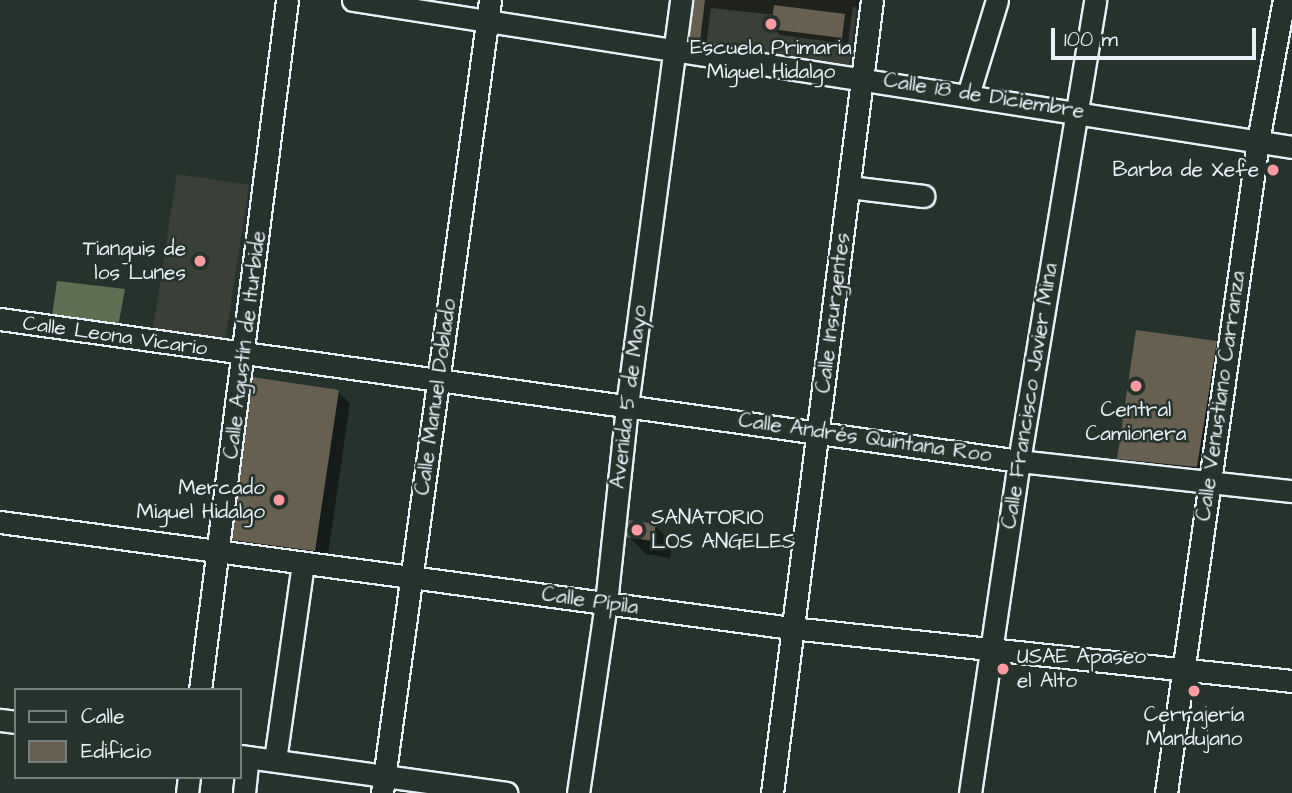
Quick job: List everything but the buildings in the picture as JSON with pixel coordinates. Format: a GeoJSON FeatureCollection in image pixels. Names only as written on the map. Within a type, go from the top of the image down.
{"type":"FeatureCollection","features":[{"type":"Feature","properties":{"kind":"street","name":"Calle Agustín de Iturbide"},"geometry":{"type":"LineString","coordinates":[[200,688],[287,0]]}},
{"type":"Feature","properties":{"kind":"street","name":"Calle 18 de Diciembre"},"geometry":{"type":"LineString","coordinates":[[353,0],[674,54],[864,77],[1292,147]]}},
{"type":"Feature","properties":{"kind":"street","name":"Calle Manuel Doblado"},"geometry":{"type":"LineString","coordinates":[[383,785],[490,0]]}},
{"type":"Feature","properties":{"kind":"street","name":"Avenida 5 de Mayo"},"geometry":{"type":"LineString","coordinates":[[578,793],[606,603],[627,406],[681,0]]}},
{"type":"Feature","properties":{"kind":"street","name":"Calle Insurgentes"},"geometry":{"type":"LineString","coordinates":[[772,793],[873,0]]}},
{"type":"Feature","properties":{"kind":"street"},"geometry":{"type":"LineString","coordinates":[[968,95],[997,0]]}},
{"type":"Feature","properties":{"kind":"street","name":"Calle Francisco Javier Mina"},"geometry":{"type":"LineString","coordinates":[[971,793],[1019,461],[1074,110],[1095,0]]}},
{"type":"Feature","properties":{"kind":"street","name":"Calle Venustiano Carranza"},"geometry":{"type":"LineString","coordinates":[[1166,793],[1181,671],[1258,141],[1284,0]]}},
{"type":"Feature","properties":{"kind":"street"},"geometry":{"type":"LineString","coordinates":[[849,187],[923,196]]}},
{"type":"Feature","properties":{"kind":"street","name":"Calle Leona Vicario"},"geometry":{"type":"LineString","coordinates":[[0,319],[439,382]]}},
{"type":"Feature","properties":{"kind":"street","name":"Calle Andrés Quintana Roo"},"geometry":{"type":"LineString","coordinates":[[439,382],[818,430],[1019,461],[1209,484],[1292,491]]}},
{"type":"Feature","properties":{"kind":"street","name":"Calle Pípila"},"geometry":{"type":"LineString","coordinates":[[0,522],[791,628],[992,647],[1181,671],[1292,681]]}},
{"type":"Feature","properties":{"kind":"street"},"geometry":{"type":"LineString","coordinates":[[275,760],[303,563]]}},
{"type":"Feature","properties":{"kind":"street"},"geometry":{"type":"LineString","coordinates":[[244,793],[244,756],[275,760],[383,785],[506,793]]}},
{"type":"Feature","properties":{"kind":"shaded area","name":"Escuela Primaria Miguel Hidalgo"},"geometry":{"type":"Polygon","coordinates":[[[692,0],[857,0],[849,71],[684,48],[692,0]]]}},
{"type":"Feature","properties":{"kind":"shaded area","name":"Tianguis de los Lunes"},"geometry":{"type":"Polygon","coordinates":[[[177,174],[249,185],[224,348],[152,336],[177,174]]]}},
{"type":"Feature","properties":{"kind":"green space"},"geometry":{"type":"Polygon","coordinates":[[[57,281],[125,289],[117,332],[51,323],[57,281]]]}},
{"type":"Feature","properties":{"kind":"place","name":"Escuela Primaria Miguel Hidalgo"},"geometry":{"type":"Point","coordinates":[771,24]}},
{"type":"Feature","properties":{"kind":"place","name":"Barba de Xefe"},"geometry":{"type":"Point","coordinates":[1273,170]}},
{"type":"Feature","properties":{"kind":"place","name":"Tianguis de los Lunes"},"geometry":{"type":"Point","coordinates":[200,261]}},
{"type":"Feature","properties":{"kind":"place","name":"Central Camionera"},"geometry":{"type":"Point","coordinates":[1136,386]}},
{"type":"Feature","properties":{"kind":"place","name":"Mercado Miguel Hidalgo"},"geometry":{"type":"Point","coordinates":[279,500]}},
{"type":"Feature","properties":{"kind":"place","name":"SANATORIO LOS ANGELES"},"geometry":{"type":"Point","coordinates":[637,530]}},
{"type":"Feature","properties":{"kind":"place","name":"USAE Apaseo el Alto"},"geometry":{"type":"Point","coordinates":[1003,669]}},
{"type":"Feature","properties":{"kind":"place","name":"Cerrajería Mandujano"},"geometry":{"type":"Point","coordinates":[1194,691]}}]}
